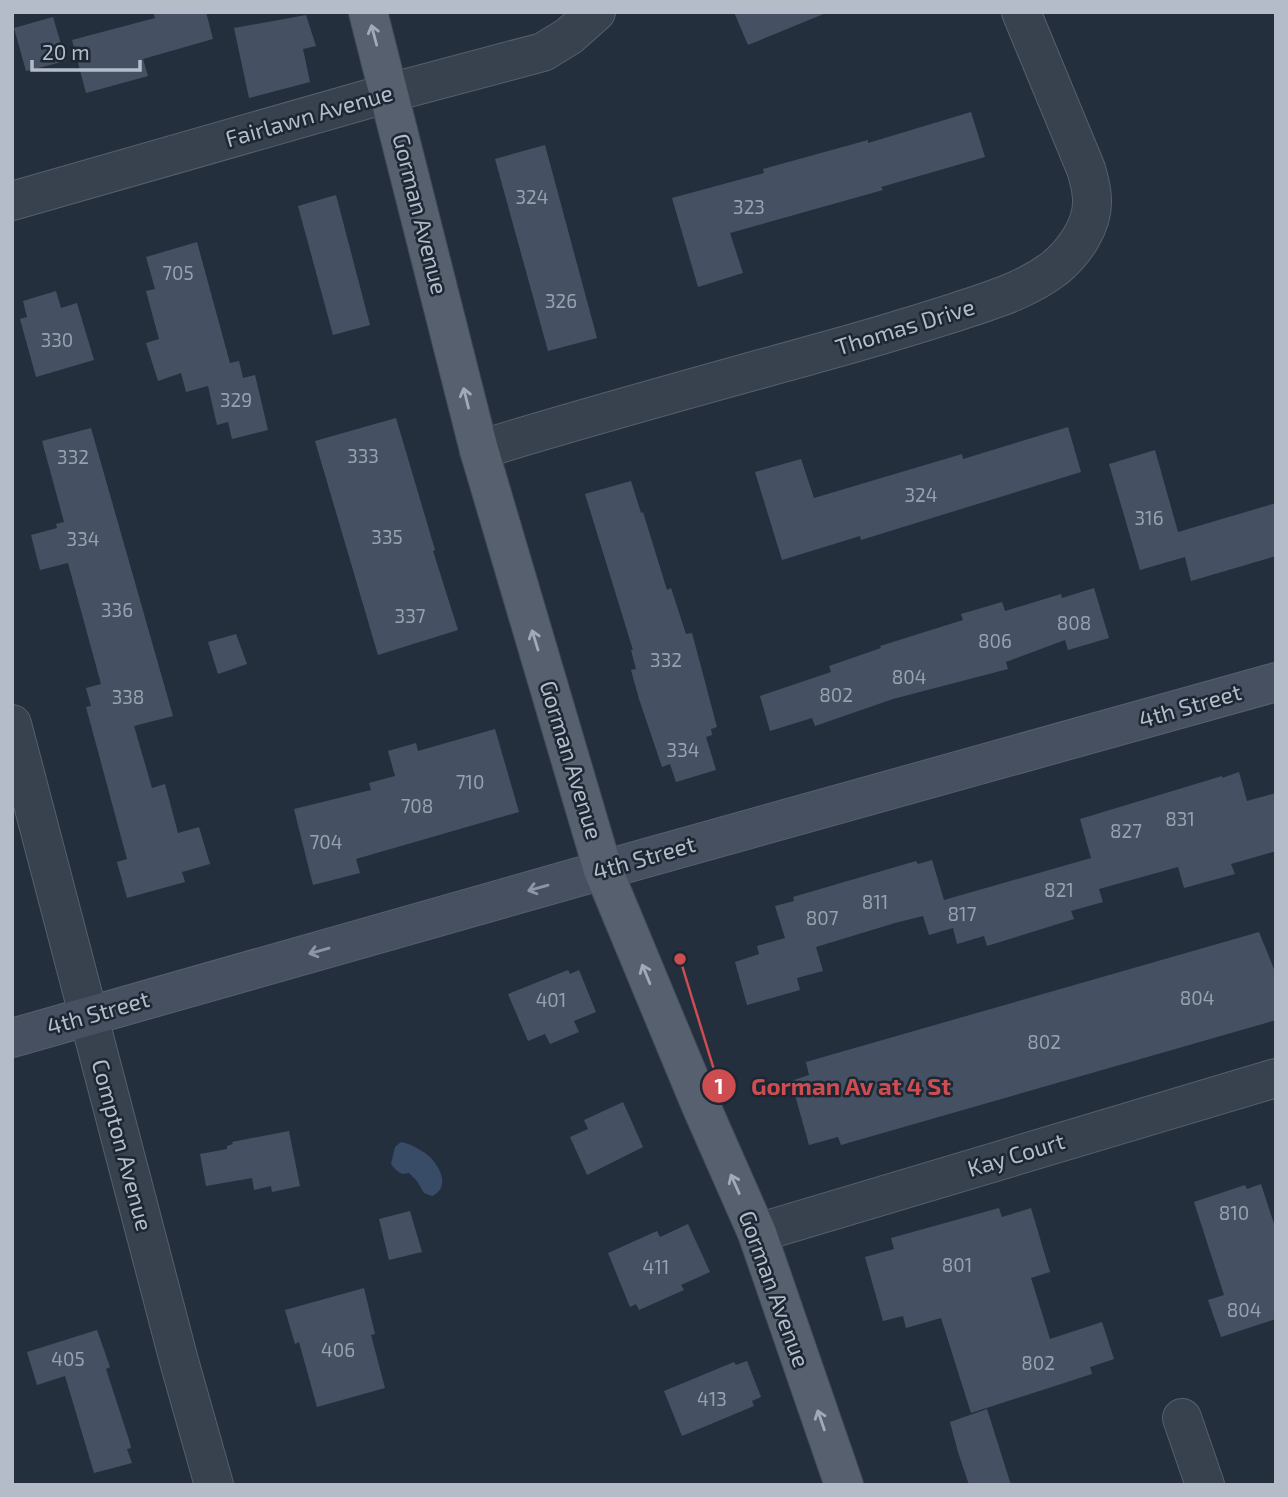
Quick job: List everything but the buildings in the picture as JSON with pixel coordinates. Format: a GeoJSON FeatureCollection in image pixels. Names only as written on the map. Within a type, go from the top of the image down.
{"type":"FeatureCollection","features":[{"type":"Feature","properties":{"kind":"main road","name":"Gorman Avenue"},"geometry":{"type":"LineString","coordinates":[[368,12],[479,450],[603,870],[757,1233],[844,1485]]}},
{"type":"Feature","properties":{"kind":"street","name":"Fairlawn Avenue"},"geometry":{"type":"LineString","coordinates":[[12,201],[389,93],[543,52],[569,36],[596,12]]}},
{"type":"Feature","properties":{"kind":"street","name":"Thomas Drive"},"geometry":{"type":"LineString","coordinates":[[479,450],[610,410],[885,335],[1010,294],[1036,281],[1057,266],[1084,231],[1091,214],[1090,186],[1086,169],[1021,12]]}},
{"type":"Feature","properties":{"kind":"street","name":"4th Street"},"geometry":{"type":"LineString","coordinates":[[12,1038],[1276,682]]}},
{"type":"Feature","properties":{"kind":"street","name":"Compton Avenue"},"geometry":{"type":"LineString","coordinates":[[12,724],[214,1485]]}},
{"type":"Feature","properties":{"kind":"street","name":"Kay Court"},"geometry":{"type":"LineString","coordinates":[[757,1233],[1276,1078]]}},
{"type":"Feature","properties":{"kind":"street"},"geometry":{"type":"LineString","coordinates":[[1182,1418],[1205,1485]]}},
{"type":"Feature","properties":{"kind":"water"},"geometry":{"type":"Polygon","coordinates":[[[401,1142],[421,1150],[435,1162],[442,1178],[438,1193],[432,1196],[424,1193],[409,1173],[402,1174],[391,1164],[395,1147],[401,1142]]]}},
{"type":"Feature","properties":{"kind":"place","name":"Gorman Av at 4 St"},"geometry":{"type":"Point","coordinates":[680,959]}}]}
